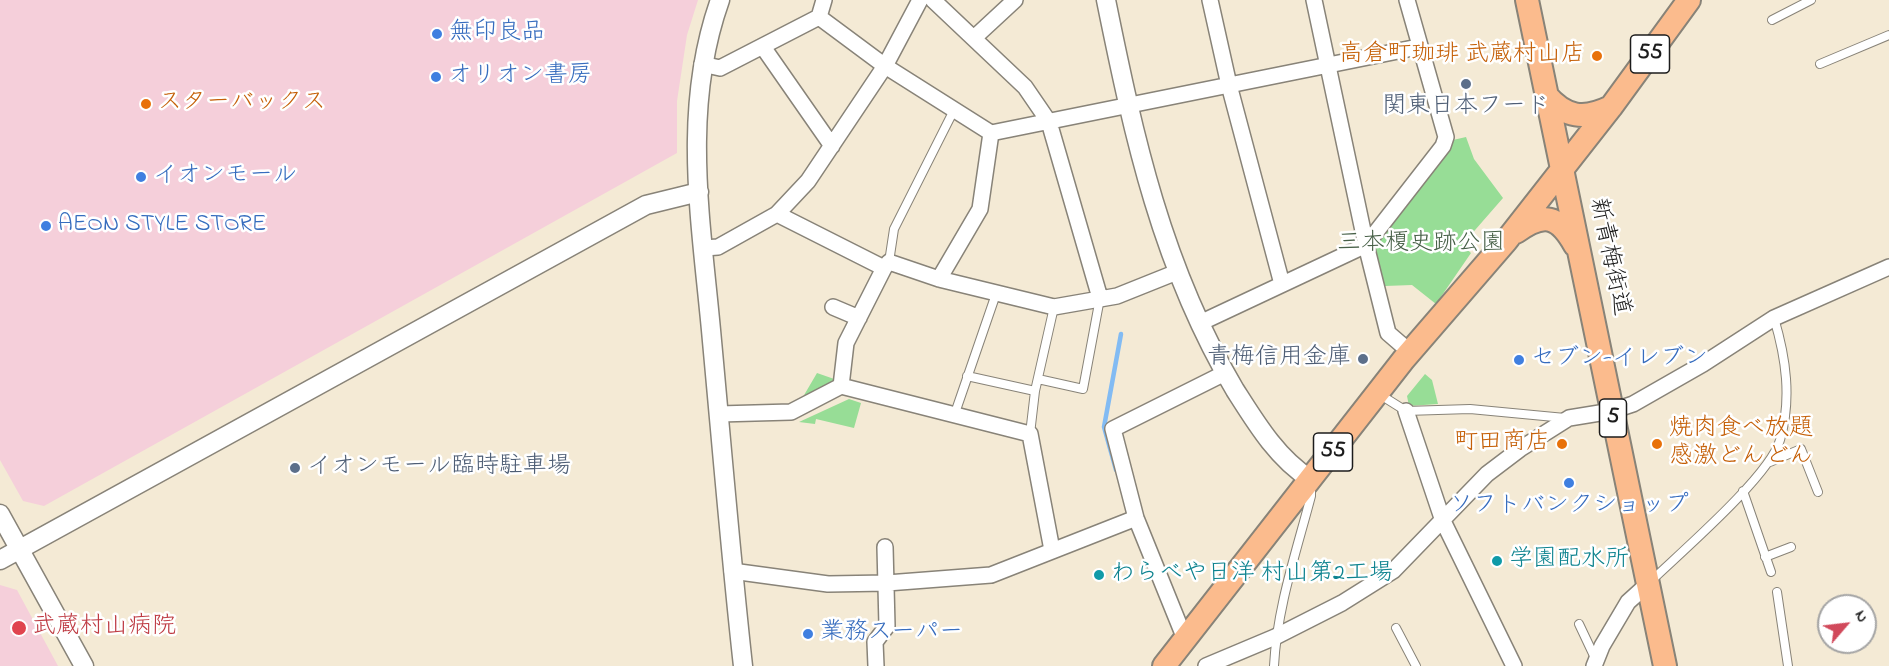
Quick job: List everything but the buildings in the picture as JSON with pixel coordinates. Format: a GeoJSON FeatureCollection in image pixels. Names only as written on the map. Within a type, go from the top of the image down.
{"type":"FeatureCollection","features":[{"type":"Feature","properties":{"kind":"main road","name":"新青梅街道"},"geometry":{"type":"LineString","coordinates":[[1527,0],[1665,666]]}},
{"type":"Feature","properties":{"kind":"main road","name":"55"},"geometry":{"type":"LineString","coordinates":[[1164,666],[1410,352],[1506,241],[1562,170],[1611,107],[1680,5]]}},
{"type":"Feature","properties":{"kind":"main road"},"geometry":{"type":"LineString","coordinates":[[1546,94],[1562,110],[1582,115],[1596,114],[1611,107]]}},
{"type":"Feature","properties":{"kind":"main road"},"geometry":{"type":"LineString","coordinates":[[1506,241],[1528,224],[1544,219],[1560,224],[1579,252]]}},
{"type":"Feature","properties":{"kind":"street"},"geometry":{"type":"LineString","coordinates":[[720,0],[702,64],[695,142],[732,571],[743,666]]}},
{"type":"Feature","properties":{"kind":"street"},"geometry":{"type":"LineString","coordinates":[[702,64],[720,68],[763,47],[819,17],[824,0]]}},
{"type":"Feature","properties":{"kind":"street"},"geometry":{"type":"LineString","coordinates":[[704,248],[718,247],[777,214],[808,180],[885,66],[920,0]]}},
{"type":"Feature","properties":{"kind":"street"},"geometry":{"type":"LineString","coordinates":[[933,0],[975,37],[1025,87],[1049,122],[1100,298]]}},
{"type":"Feature","properties":{"kind":"street"},"geometry":{"type":"LineString","coordinates":[[975,37],[1015,0]]}},
{"type":"Feature","properties":{"kind":"street"},"geometry":{"type":"LineString","coordinates":[[1106,0],[1127,106],[1151,200],[1177,272],[1225,372],[1251,416],[1293,468],[1310,479]]}},
{"type":"Feature","properties":{"kind":"street"},"geometry":{"type":"LineString","coordinates":[[1210,0],[1229,85],[1282,284]]}},
{"type":"Feature","properties":{"kind":"street"},"geometry":{"type":"LineString","coordinates":[[1314,0],[1366,245],[1388,333],[1410,352]]}},
{"type":"Feature","properties":{"kind":"street"},"geometry":{"type":"LineString","coordinates":[[1200,323],[1366,245],[1443,146],[1446,136],[1418,47],[1407,0]]}},
{"type":"Feature","properties":{"kind":"street"},"geometry":{"type":"LineString","coordinates":[[819,17],[885,66],[991,133],[1418,47]]}},
{"type":"Feature","properties":{"kind":"street"},"geometry":{"type":"LineString","coordinates":[[763,47],[832,146]]}},
{"type":"Feature","properties":{"kind":"street"},"geometry":{"type":"LineString","coordinates":[[939,279],[980,209],[991,133]]}},
{"type":"Feature","properties":{"kind":"street"},"geometry":{"type":"LineString","coordinates":[[0,560],[646,205],[699,192]]}},
{"type":"Feature","properties":{"kind":"street"},"geometry":{"type":"LineString","coordinates":[[777,214],[887,265],[1054,307],[1140,288],[1177,272]]}},
{"type":"Feature","properties":{"kind":"street"},"geometry":{"type":"LineString","coordinates":[[841,386],[846,343],[887,265]]}},
{"type":"Feature","properties":{"kind":"street"},"geometry":{"type":"LineString","coordinates":[[1206,666],[1275,637],[1342,603],[1393,572],[1487,474],[1520,449],[1569,418],[1612,411],[1633,404],[1703,364],[1774,318],[1889,267]]}},
{"type":"Feature","properties":{"kind":"street"},"geometry":{"type":"LineString","coordinates":[[833,307],[859,318]]}},
{"type":"Feature","properties":{"kind":"street"},"geometry":{"type":"LineString","coordinates":[[1185,639],[1136,518],[1113,429],[1225,372]]}},
{"type":"Feature","properties":{"kind":"street"},"geometry":{"type":"LineString","coordinates":[[719,414],[791,412],[841,386],[1030,434],[1052,550]]}},
{"type":"Feature","properties":{"kind":"street"},"geometry":{"type":"LineString","coordinates":[[1406,411],[1443,521],[1514,666]]}},
{"type":"Feature","properties":{"kind":"street"},"geometry":{"type":"LineString","coordinates":[[0,514],[84,666]]}},
{"type":"Feature","properties":{"kind":"street"},"geometry":{"type":"LineString","coordinates":[[732,571],[828,584],[887,583],[991,575],[1136,518]]}},
{"type":"Feature","properties":{"kind":"street"},"geometry":{"type":"LineString","coordinates":[[876,666],[875,642],[887,626],[885,547]]}},
{"type":"Feature","properties":{"kind":"street"},"geometry":{"type":"LineString","coordinates":[[1595,663],[1628,602],[1649,583]]}},
{"type":"Feature","properties":{"kind":"lane"},"geometry":{"type":"LineString","coordinates":[[1772,20],[1811,0]]}},
{"type":"Feature","properties":{"kind":"lane"},"geometry":{"type":"LineString","coordinates":[[1820,64],[1889,34]]}},
{"type":"Feature","properties":{"kind":"lane"},"geometry":{"type":"LineString","coordinates":[[887,265],[894,229],[954,110]]}},
{"type":"Feature","properties":{"kind":"lane"},"geometry":{"type":"LineString","coordinates":[[954,416],[996,294]]}},
{"type":"Feature","properties":{"kind":"lane"},"geometry":{"type":"LineString","coordinates":[[1038,379],[1083,389],[1100,298]]}},
{"type":"Feature","properties":{"kind":"lane"},"geometry":{"type":"LineString","coordinates":[[1030,434],[1035,392],[1054,307]]}},
{"type":"Feature","properties":{"kind":"lane"},"geometry":{"type":"LineString","coordinates":[[1649,583],[1770,462],[1780,441],[1788,390],[1782,343],[1774,318]]}},
{"type":"Feature","properties":{"kind":"lane"},"geometry":{"type":"LineString","coordinates":[[967,376],[1035,392]]}},
{"type":"Feature","properties":{"kind":"lane"},"geometry":{"type":"LineString","coordinates":[[1378,393],[1406,411],[1470,409],[1569,418]]}},
{"type":"Feature","properties":{"kind":"lane"},"geometry":{"type":"LineString","coordinates":[[1770,462],[1802,449],[1818,492]]}},
{"type":"Feature","properties":{"kind":"lane"},"geometry":{"type":"LineString","coordinates":[[1274,666],[1275,637],[1282,600],[1311,496],[1310,479]]}},
{"type":"Feature","properties":{"kind":"lane"},"geometry":{"type":"LineString","coordinates":[[1743,491],[1771,572]]}},
{"type":"Feature","properties":{"kind":"lane"},"geometry":{"type":"LineString","coordinates":[[1765,557],[1791,548]]}},
{"type":"Feature","properties":{"kind":"lane"},"geometry":{"type":"LineString","coordinates":[[1777,592],[1788,666]]}},
{"type":"Feature","properties":{"kind":"lane"},"geometry":{"type":"LineString","coordinates":[[1579,624],[1595,663]]}},
{"type":"Feature","properties":{"kind":"lane"},"geometry":{"type":"LineString","coordinates":[[1396,628],[1416,666]]}},
{"type":"Feature","properties":{"kind":"shaded area"},"geometry":{"type":"Polygon","coordinates":[[[0,0],[698,0],[687,35],[677,101],[677,153],[44,506],[23,501],[0,460],[0,0]]]}},
{"type":"Feature","properties":{"kind":"shaded area","name":"武蔵村山病院"},"geometry":{"type":"Polygon","coordinates":[[[0,585],[17,590],[58,666],[0,666],[0,585]]]}},
{"type":"Feature","properties":{"kind":"green space","name":"三本榎史跡公園"},"geometry":{"type":"Polygon","coordinates":[[[1466,137],[1474,159],[1503,198],[1462,245],[1471,253],[1436,304],[1412,285],[1385,286],[1371,247],[1453,140],[1466,137]]]}},
{"type":"Feature","properties":{"kind":"green space"},"geometry":{"type":"Polygon","coordinates":[[[817,373],[837,380],[800,402],[817,373]]]}},
{"type":"Feature","properties":{"kind":"green space"},"geometry":{"type":"Polygon","coordinates":[[[1425,374],[1432,380],[1438,404],[1409,406],[1407,396],[1425,374]]]}},
{"type":"Feature","properties":{"kind":"green space"},"geometry":{"type":"Polygon","coordinates":[[[849,399],[861,403],[854,428],[816,419],[815,424],[799,422],[849,399]]]}},
{"type":"Feature","properties":{"kind":"waterway"},"geometry":{"type":"LineString","coordinates":[[1116,470],[1104,427],[1121,334]]}},
{"type":"Feature","properties":{"kind":"place","name":"無印良品"},"geometry":{"type":"Point","coordinates":[437,34]}},
{"type":"Feature","properties":{"kind":"place","name":"高倉町珈琲 武蔵村山店"},"geometry":{"type":"Point","coordinates":[1597,56]}},
{"type":"Feature","properties":{"kind":"place","name":"オリオン書房"},"geometry":{"type":"Point","coordinates":[436,77]}},
{"type":"Feature","properties":{"kind":"place","name":"関東日本フード"},"geometry":{"type":"Point","coordinates":[1466,84]}},
{"type":"Feature","properties":{"kind":"place","name":"スターバックス"},"geometry":{"type":"Point","coordinates":[146,104]}},
{"type":"Feature","properties":{"kind":"place","name":"イオンモール"},"geometry":{"type":"Point","coordinates":[141,177]}},
{"type":"Feature","properties":{"kind":"place","name":"AEON STYLE STORE"},"geometry":{"type":"Point","coordinates":[46,226]}},
{"type":"Feature","properties":{"kind":"place","name":"青梅信用金庫"},"geometry":{"type":"Point","coordinates":[1363,359]}},
{"type":"Feature","properties":{"kind":"place","name":"セブン-イレブン"},"geometry":{"type":"Point","coordinates":[1519,360]}},
{"type":"Feature","properties":{"kind":"place","name":"町田商店"},"geometry":{"type":"Point","coordinates":[1562,444]}},
{"type":"Feature","properties":{"kind":"place","name":"焼肉食べ放題 感激どんどん"},"geometry":{"type":"Point","coordinates":[1657,444]}},
{"type":"Feature","properties":{"kind":"place","name":"イオンモール臨時駐車場"},"geometry":{"type":"Point","coordinates":[295,468]}},
{"type":"Feature","properties":{"kind":"place","name":"ソフトバンクショップ"},"geometry":{"type":"Point","coordinates":[1569,483]}},
{"type":"Feature","properties":{"kind":"place","name":"学園配水所"},"geometry":{"type":"Point","coordinates":[1497,561]}},
{"type":"Feature","properties":{"kind":"place","name":"わらべや日洋 村山第2工場"},"geometry":{"type":"Point","coordinates":[1099,575]}},
{"type":"Feature","properties":{"kind":"place","name":"武蔵村山病院"},"geometry":{"type":"Point","coordinates":[19,628]}},
{"type":"Feature","properties":{"kind":"place","name":"業務スーパー"},"geometry":{"type":"Point","coordinates":[808,634]}}]}
